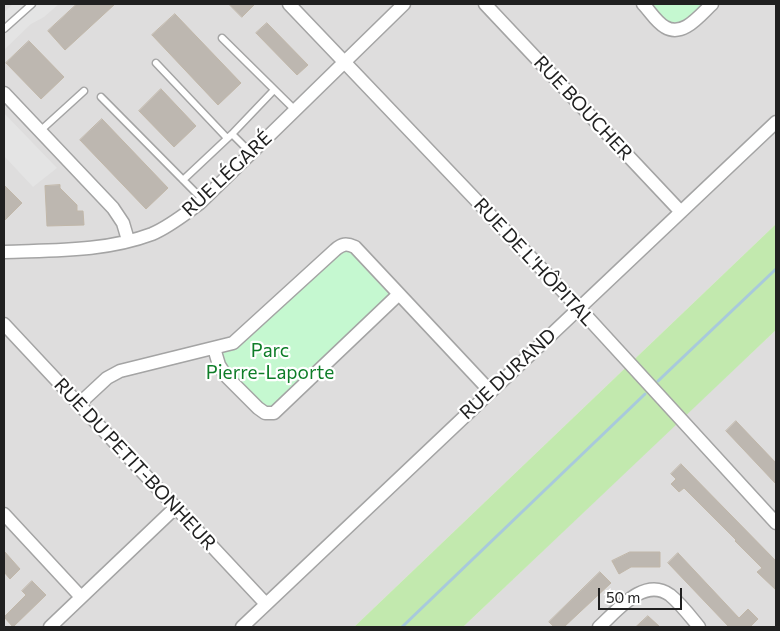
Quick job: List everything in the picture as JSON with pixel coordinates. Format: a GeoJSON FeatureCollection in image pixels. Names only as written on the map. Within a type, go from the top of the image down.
{"type":"FeatureCollection","features":[{"type":"Feature","properties":{"kind":"street","name":"RUE DE L'HÔPITAL"},"geometry":{"type":"LineString","coordinates":[[289,4],[579,308],[776,523]]}},
{"type":"Feature","properties":{"kind":"street","name":"RUE LÉGARÉ"},"geometry":{"type":"LineString","coordinates":[[4,252],[76,250],[105,246],[152,234],[176,221],[203,200],[404,4]]}},
{"type":"Feature","properties":{"kind":"street","name":"RUE BOUCHER"},"geometry":{"type":"LineString","coordinates":[[485,4],[681,212]]}},
{"type":"Feature","properties":{"kind":"street"},"geometry":{"type":"LineString","coordinates":[[643,4],[661,24],[667,29],[674,30],[684,29],[712,4]]}},
{"type":"Feature","properties":{"kind":"street"},"geometry":{"type":"LineString","coordinates":[[4,93],[114,208],[123,222],[128,240]]}},
{"type":"Feature","properties":{"kind":"street","name":"RUE DURAND"},"geometry":{"type":"LineString","coordinates":[[242,627],[776,122]]}},
{"type":"Feature","properties":{"kind":"street"},"geometry":{"type":"LineString","coordinates":[[79,404],[107,378],[120,371],[233,342],[341,245],[348,244],[355,247],[490,391]]}},
{"type":"Feature","properties":{"kind":"street"},"geometry":{"type":"LineString","coordinates":[[214,348],[219,365],[226,376],[258,408],[265,413],[274,413],[399,294]]}},
{"type":"Feature","properties":{"kind":"street","name":"RUE DU PETIT-BONHEUR"},"geometry":{"type":"LineString","coordinates":[[4,324],[266,604]]}},
{"type":"Feature","properties":{"kind":"street"},"geometry":{"type":"LineString","coordinates":[[50,627],[176,508]]}},
{"type":"Feature","properties":{"kind":"street"},"geometry":{"type":"LineString","coordinates":[[4,514],[81,597]]}},
{"type":"Feature","properties":{"kind":"street"},"geometry":{"type":"LineString","coordinates":[[599,627],[631,598],[644,590],[658,590],[669,594],[699,627]]}},
{"type":"Feature","properties":{"kind":"lane"},"geometry":{"type":"LineString","coordinates":[[4,29],[32,4]]}},
{"type":"Feature","properties":{"kind":"lane"},"geometry":{"type":"LineString","coordinates":[[222,38],[295,110]]}},
{"type":"Feature","properties":{"kind":"lane"},"geometry":{"type":"LineString","coordinates":[[156,63],[230,136],[250,153]]}},
{"type":"Feature","properties":{"kind":"lane"},"geometry":{"type":"LineString","coordinates":[[40,131],[84,90]]}},
{"type":"Feature","properties":{"kind":"lane"},"geometry":{"type":"LineString","coordinates":[[183,180],[230,136],[274,90]]}},
{"type":"Feature","properties":{"kind":"lane"},"geometry":{"type":"LineString","coordinates":[[101,97],[203,200]]}},
{"type":"Feature","properties":{"kind":"shaded area"},"geometry":{"type":"Polygon","coordinates":[[[4,4],[776,4],[776,224],[354,627],[4,627],[4,4]]]}},
{"type":"Feature","properties":{"kind":"shaded area"},"geometry":{"type":"Polygon","coordinates":[[[13,4],[59,4],[44,17],[31,24],[4,50],[4,12],[13,4]]]}},
{"type":"Feature","properties":{"kind":"shaded area"},"geometry":{"type":"Polygon","coordinates":[[[4,113],[57,168],[33,187],[4,156],[4,113]]]}},
{"type":"Feature","properties":{"kind":"shaded area"},"geometry":{"type":"Polygon","coordinates":[[[776,330],[776,627],[463,627],[681,419],[776,330]]]}},
{"type":"Feature","properties":{"kind":"green space"},"geometry":{"type":"Polygon","coordinates":[[[643,4],[712,4],[674,30],[643,4]]]}},
{"type":"Feature","properties":{"kind":"green space"},"geometry":{"type":"Polygon","coordinates":[[[776,224],[776,330],[463,627],[354,627],[776,224]]]}},
{"type":"Feature","properties":{"kind":"green space","name":"Parc Pierre-Laporte"},"geometry":{"type":"Polygon","coordinates":[[[348,244],[399,294],[274,413],[226,376],[214,348],[233,342],[348,244]]]}},
{"type":"Feature","properties":{"kind":"building"},"geometry":{"type":"Polygon","coordinates":[[[77,4],[115,4],[65,50],[48,31],[77,4]]]}},
{"type":"Feature","properties":{"kind":"building"},"geometry":{"type":"Polygon","coordinates":[[[229,4],[255,4],[242,17],[229,4]]]}},
{"type":"Feature","properties":{"kind":"building"},"geometry":{"type":"Polygon","coordinates":[[[175,14],[241,83],[218,105],[152,35],[175,14]]]}},
{"type":"Feature","properties":{"kind":"building"},"geometry":{"type":"Polygon","coordinates":[[[267,23],[308,65],[297,75],[256,33],[267,23]]]}},
{"type":"Feature","properties":{"kind":"building"},"geometry":{"type":"Polygon","coordinates":[[[29,41],[64,77],[41,99],[6,63],[29,41]]]}},
{"type":"Feature","properties":{"kind":"building"},"geometry":{"type":"Polygon","coordinates":[[[161,89],[196,126],[174,147],[139,111],[161,89]]]}},
{"type":"Feature","properties":{"kind":"building"},"geometry":{"type":"Polygon","coordinates":[[[102,119],[168,188],[146,209],[80,140],[102,119]]]}},
{"type":"Feature","properties":{"kind":"building"},"geometry":{"type":"Polygon","coordinates":[[[4,185],[22,203],[4,221],[4,185]]]}},
{"type":"Feature","properties":{"kind":"building"},"geometry":{"type":"Polygon","coordinates":[[[60,185],[60,188],[77,205],[77,211],[83,211],[84,225],[47,226],[45,186],[60,185]]]}},
{"type":"Feature","properties":{"kind":"building"},"geometry":{"type":"Polygon","coordinates":[[[736,421],[776,463],[776,484],[726,431],[736,421]]]}},
{"type":"Feature","properties":{"kind":"building"},"geometry":{"type":"Polygon","coordinates":[[[681,464],[776,561],[776,590],[757,572],[762,568],[736,540],[684,488],[679,492],[671,484],[676,479],[671,474],[681,464]]]}},
{"type":"Feature","properties":{"kind":"building"},"geometry":{"type":"Polygon","coordinates":[[[4,551],[20,569],[10,579],[4,572],[4,551]]]}},
{"type":"Feature","properties":{"kind":"building"},"geometry":{"type":"Polygon","coordinates":[[[630,552],[660,552],[660,567],[631,567],[619,574],[612,561],[630,552]]]}},
{"type":"Feature","properties":{"kind":"building"},"geometry":{"type":"Polygon","coordinates":[[[678,553],[739,618],[748,609],[758,619],[750,627],[729,627],[668,563],[678,553]]]}},
{"type":"Feature","properties":{"kind":"building"},"geometry":{"type":"Polygon","coordinates":[[[600,572],[611,583],[564,627],[554,627],[549,622],[600,572]]]}},
{"type":"Feature","properties":{"kind":"building"},"geometry":{"type":"Polygon","coordinates":[[[32,581],[46,595],[13,627],[4,617],[26,595],[22,591],[32,581]]]}},
{"type":"Feature","properties":{"kind":"building"},"geometry":{"type":"Polygon","coordinates":[[[648,616],[660,627],[636,627],[648,616]]]}},
{"type":"Feature","properties":{"kind":"waterway"},"geometry":{"type":"LineString","coordinates":[[658,381],[776,269]]}},
{"type":"Feature","properties":{"kind":"waterway"},"geometry":{"type":"LineString","coordinates":[[402,627],[645,394]]}}]}
